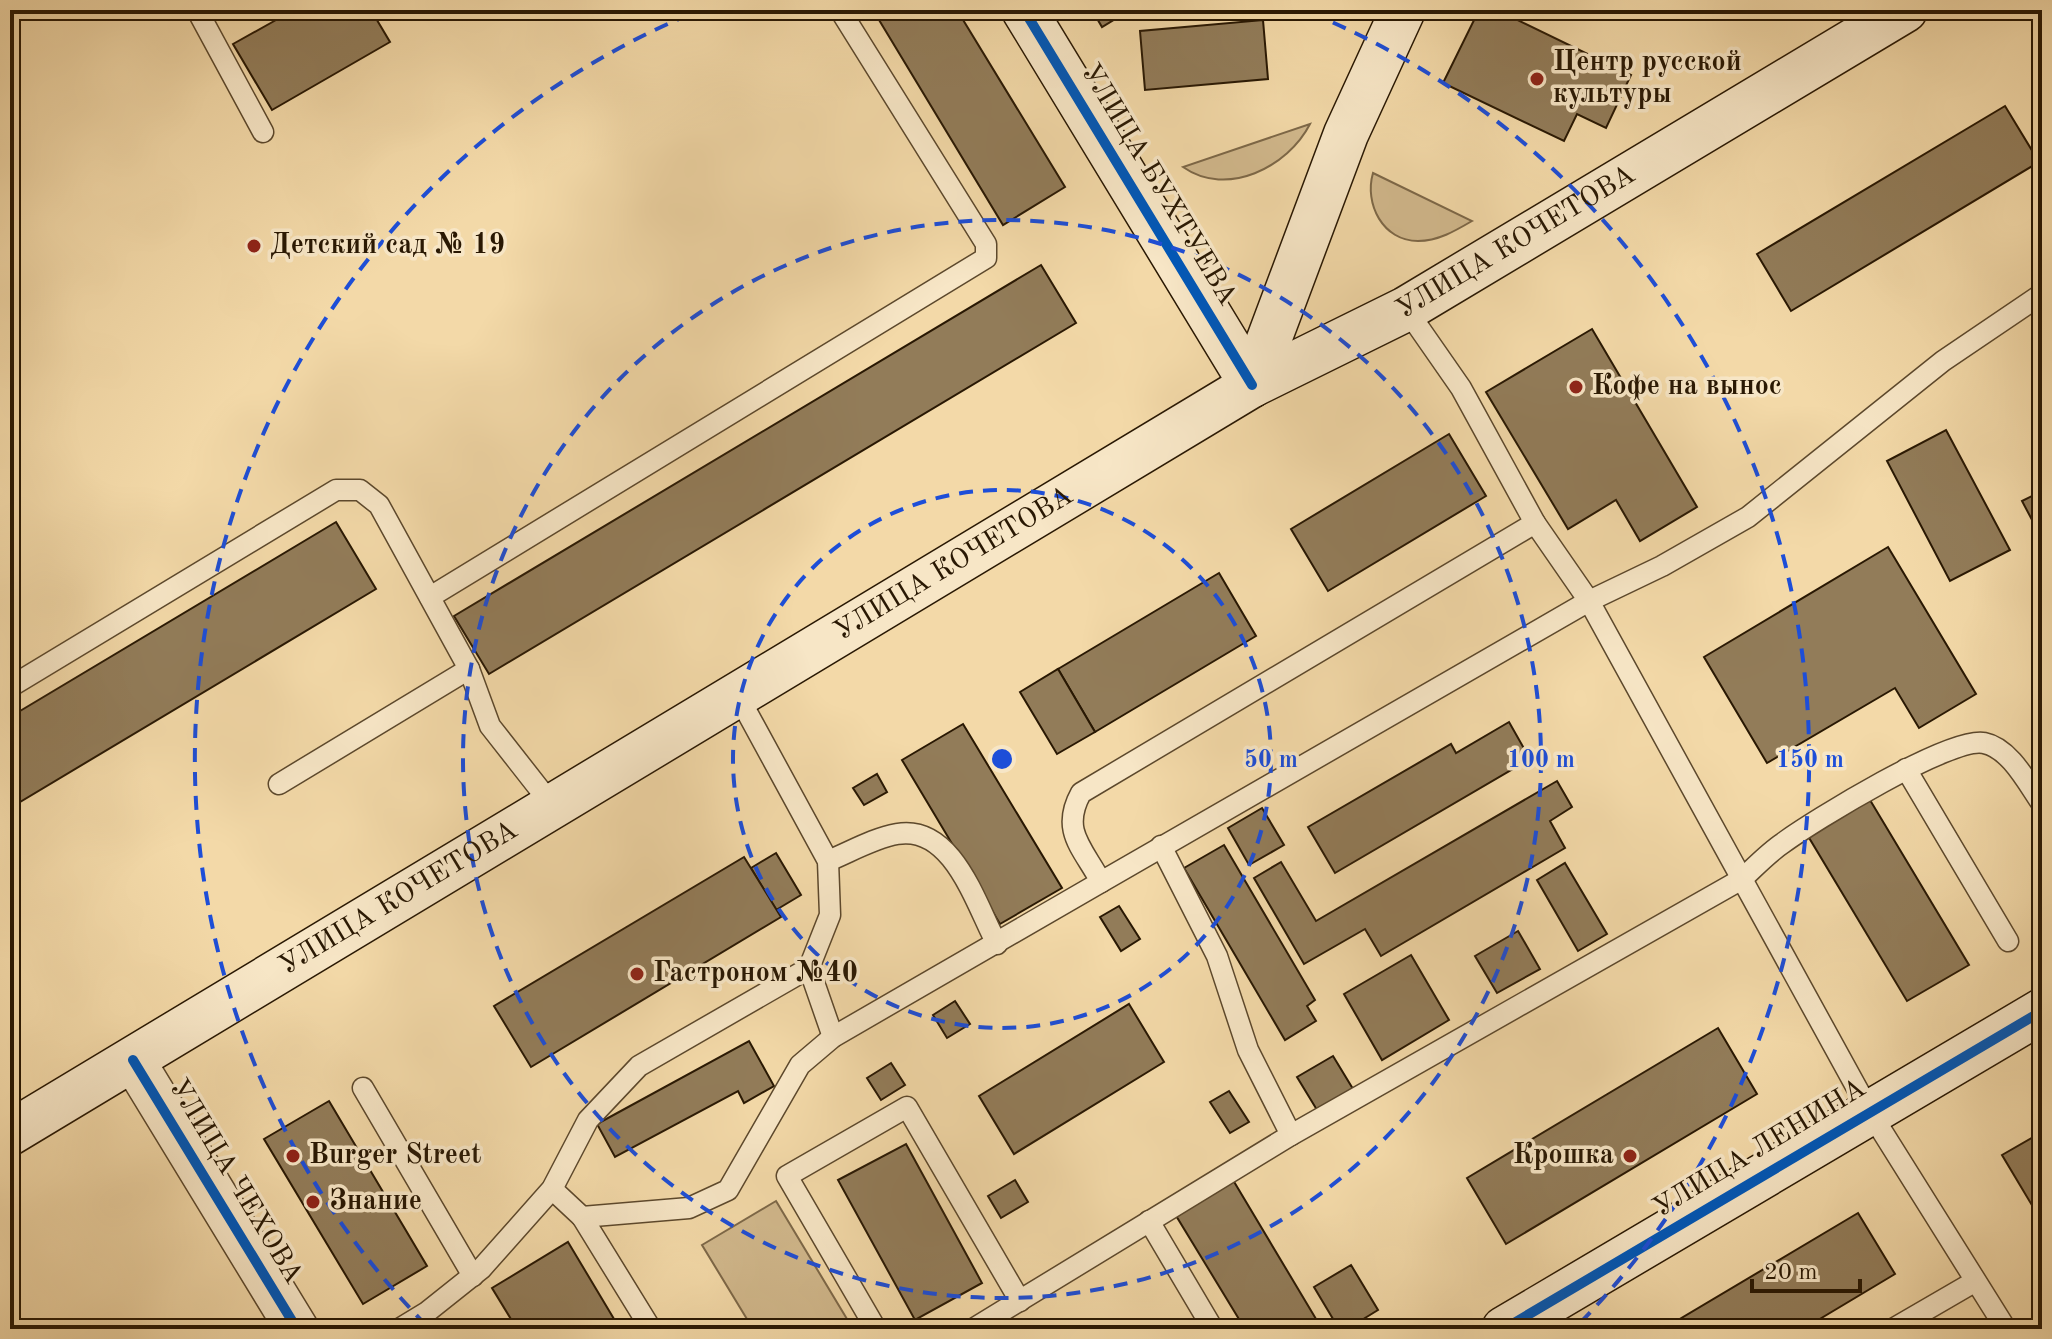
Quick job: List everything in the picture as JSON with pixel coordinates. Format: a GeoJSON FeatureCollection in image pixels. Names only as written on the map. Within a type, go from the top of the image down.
{"type":"FeatureCollection","features":[{"type":"Feature","properties":{"kind":"main road","name":"УЛИЦА БУХТУЕВА"},"geometry":{"type":"LineString","coordinates":[[1024,10],[1252,385]]}},
{"type":"Feature","properties":{"kind":"main road"},"geometry":{"type":"LineString","coordinates":[[1252,385],[1346,134],[1403,10]]}},
{"type":"Feature","properties":{"kind":"main road","name":"УЛИЦА КОЧЕТОВА"},"geometry":{"type":"LineString","coordinates":[[10,1133],[1252,385],[1406,309],[1905,10]]}},
{"type":"Feature","properties":{"kind":"main road","name":"УЛИЦА ЛЕНИНА"},"geometry":{"type":"LineString","coordinates":[[1504,1329],[2042,1011]]}},
{"type":"Feature","properties":{"kind":"street","name":"УЛИЦА ЧЕХОВА"},"geometry":{"type":"LineString","coordinates":[[133,1060],[297,1329]]}},
{"type":"Feature","properties":{"kind":"lane"},"geometry":{"type":"LineString","coordinates":[[197,10],[263,132]]}},
{"type":"Feature","properties":{"kind":"lane"},"geometry":{"type":"LineString","coordinates":[[430,597],[986,258],[986,244],[840,10]]}},
{"type":"Feature","properties":{"kind":"lane"},"geometry":{"type":"LineString","coordinates":[[582,1217],[689,1208],[728,1190],[800,1065],[833,1037],[1589,601],[1662,566],[1748,517],[1943,361],[2042,294]]}},
{"type":"Feature","properties":{"kind":"lane"},"geometry":{"type":"LineString","coordinates":[[1406,309],[1461,388],[1535,523],[1589,601],[1870,1112],[2006,1329]]}},
{"type":"Feature","properties":{"kind":"lane"},"geometry":{"type":"LineString","coordinates":[[10,687],[336,490],[360,490],[379,505],[430,597],[469,669],[490,726],[552,805]]}},
{"type":"Feature","properties":{"kind":"lane"},"geometry":{"type":"LineString","coordinates":[[1101,882],[1070,825],[1072,810],[1081,793],[1535,523]]}},
{"type":"Feature","properties":{"kind":"lane"},"geometry":{"type":"LineString","coordinates":[[279,784],[469,669]]}},
{"type":"Feature","properties":{"kind":"lane"},"geometry":{"type":"LineString","coordinates":[[399,1329],[427,1312],[473,1276],[552,1189],[588,1120],[639,1066],[809,968],[830,915],[828,861],[737,694]]}},
{"type":"Feature","properties":{"kind":"lane"},"geometry":{"type":"LineString","coordinates":[[973,1329],[1291,1135],[1742,879],[1783,843],[1906,769],[1955,749],[1983,742],[2004,752],[2042,803]]}},
{"type":"Feature","properties":{"kind":"lane"},"geometry":{"type":"LineString","coordinates":[[1906,769],[2008,941]]}},
{"type":"Feature","properties":{"kind":"lane"},"geometry":{"type":"LineString","coordinates":[[828,861],[896,834],[916,833],[934,840],[950,855],[997,944]]}},
{"type":"Feature","properties":{"kind":"lane"},"geometry":{"type":"LineString","coordinates":[[1161,846],[1217,956],[1248,1050],[1291,1135]]}},
{"type":"Feature","properties":{"kind":"lane"},"geometry":{"type":"LineString","coordinates":[[809,968],[833,1037]]}},
{"type":"Feature","properties":{"kind":"lane"},"geometry":{"type":"LineString","coordinates":[[363,1088],[473,1276]]}},
{"type":"Feature","properties":{"kind":"lane"},"geometry":{"type":"LineString","coordinates":[[876,1329],[787,1176],[907,1107],[1020,1301]]}},
{"type":"Feature","properties":{"kind":"lane"},"geometry":{"type":"LineString","coordinates":[[552,1189],[582,1217],[651,1329]]}},
{"type":"Feature","properties":{"kind":"lane"},"geometry":{"type":"LineString","coordinates":[[1149,1221],[1213,1329]]}},
{"type":"Feature","properties":{"kind":"lane"},"geometry":{"type":"LineString","coordinates":[[1893,1329],[1974,1282]]}},
{"type":"Feature","properties":{"kind":"shaded area"},"geometry":{"type":"Polygon","coordinates":[[[1310,124],[1287,153],[1255,173],[1218,179],[1200,176],[1183,167],[1310,124]]]}},
{"type":"Feature","properties":{"kind":"shaded area"},"geometry":{"type":"Polygon","coordinates":[[[1373,173],[1472,221],[1446,235],[1425,241],[1395,235],[1379,219],[1374,208],[1371,197],[1373,173]]]}},
{"type":"Feature","properties":{"kind":"shaded area"},"geometry":{"type":"Polygon","coordinates":[[[776,1201],[853,1329],[753,1329],[702,1245],[776,1201]]]}},
{"type":"Feature","properties":{"kind":"building"},"geometry":{"type":"Polygon","coordinates":[[[270,10],[371,10],[390,42],[272,110],[233,44],[276,20],[270,10]]]}},
{"type":"Feature","properties":{"kind":"building"},"geometry":{"type":"Polygon","coordinates":[[[873,10],[957,10],[1065,187],[1003,225],[873,10]]]}},
{"type":"Feature","properties":{"kind":"building"},"geometry":{"type":"Polygon","coordinates":[[[1092,10],[1130,10],[1102,27],[1092,10]]]}},
{"type":"Feature","properties":{"kind":"building","name":"Центр русской культуры"},"geometry":{"type":"Polygon","coordinates":[[[1479,10],[1497,10],[1631,75],[1606,128],[1577,114],[1564,141],[1443,83],[1479,10]]]}},
{"type":"Feature","properties":{"kind":"building"},"geometry":{"type":"Polygon","coordinates":[[[1263,20],[1268,79],[1145,90],[1140,31],[1263,20]]]}},
{"type":"Feature","properties":{"kind":"building"},"geometry":{"type":"Polygon","coordinates":[[[2005,106],[2039,162],[1791,311],[1757,254],[2005,106]]]}},
{"type":"Feature","properties":{"kind":"building"},"geometry":{"type":"Polygon","coordinates":[[[1041,265],[1076,323],[489,674],[454,616],[1041,265]]]}},
{"type":"Feature","properties":{"kind":"building"},"geometry":{"type":"Polygon","coordinates":[[[1592,329],[1697,507],[1640,541],[1616,500],[1568,529],[1486,392],[1592,329]]]}},
{"type":"Feature","properties":{"kind":"building"},"geometry":{"type":"Polygon","coordinates":[[[1946,430],[2010,550],[1950,581],[1887,461],[1946,430]]]}},
{"type":"Feature","properties":{"kind":"building"},"geometry":{"type":"Polygon","coordinates":[[[1449,434],[1486,496],[1328,591],[1291,529],[1449,434]]]}},
{"type":"Feature","properties":{"kind":"building"},"geometry":{"type":"Polygon","coordinates":[[[2042,491],[2042,534],[2040,535],[2022,501],[2042,491]]]}},
{"type":"Feature","properties":{"kind":"building"},"geometry":{"type":"Polygon","coordinates":[[[336,522],[376,589],[10,808],[10,717],[336,522]]]}},
{"type":"Feature","properties":{"kind":"building"},"geometry":{"type":"Polygon","coordinates":[[[1888,547],[1976,694],[1919,728],[1895,688],[1767,763],[1704,657],[1888,547]]]}},
{"type":"Feature","properties":{"kind":"building"},"geometry":{"type":"Polygon","coordinates":[[[1219,573],[1256,636],[1095,732],[1058,669],[1219,573]]]}},
{"type":"Feature","properties":{"kind":"building"},"geometry":{"type":"Polygon","coordinates":[[[1058,669],[1095,732],[1057,754],[1020,692],[1058,669]]]}},
{"type":"Feature","properties":{"kind":"building"},"geometry":{"type":"Polygon","coordinates":[[[1509,722],[1530,759],[1335,873],[1308,827],[1451,744],[1456,753],[1509,722]]]}},
{"type":"Feature","properties":{"kind":"building"},"geometry":{"type":"Polygon","coordinates":[[[963,724],[1062,888],[1000,924],[902,760],[963,724]]]}},
{"type":"Feature","properties":{"kind":"building"},"geometry":{"type":"Polygon","coordinates":[[[877,774],[887,792],[864,805],[853,788],[877,774]]]}},
{"type":"Feature","properties":{"kind":"building"},"geometry":{"type":"Polygon","coordinates":[[[1557,781],[1572,807],[1550,821],[1565,848],[1381,956],[1365,929],[1304,964],[1254,878],[1281,862],[1316,921],[1557,781]]]}},
{"type":"Feature","properties":{"kind":"building"},"geometry":{"type":"Polygon","coordinates":[[[1870,800],[1969,965],[1907,1001],[1808,836],[1870,800]]]}},
{"type":"Feature","properties":{"kind":"building"},"geometry":{"type":"Polygon","coordinates":[[[1262,808],[1284,845],[1249,865],[1228,828],[1262,808]]]}},
{"type":"Feature","properties":{"kind":"building"},"geometry":{"type":"Polygon","coordinates":[[[1224,845],[1315,1000],[1307,1006],[1316,1021],[1285,1040],[1184,868],[1224,845]]]}},
{"type":"Feature","properties":{"kind":"building"},"geometry":{"type":"Polygon","coordinates":[[[776,853],[801,895],[776,910],[751,868],[776,853]]]}},
{"type":"Feature","properties":{"kind":"building"},"geometry":{"type":"Polygon","coordinates":[[[744,857],[781,917],[531,1067],[494,1006],[744,857]]]}},
{"type":"Feature","properties":{"kind":"building"},"geometry":{"type":"Polygon","coordinates":[[[1565,863],[1607,934],[1578,951],[1537,880],[1565,863]]]}},
{"type":"Feature","properties":{"kind":"building"},"geometry":{"type":"Polygon","coordinates":[[[1119,906],[1140,939],[1121,951],[1100,917],[1119,906]]]}},
{"type":"Feature","properties":{"kind":"building"},"geometry":{"type":"Polygon","coordinates":[[[1518,931],[1540,969],[1497,993],[1475,956],[1518,931]]]}},
{"type":"Feature","properties":{"kind":"building"},"geometry":{"type":"Polygon","coordinates":[[[1411,955],[1449,1020],[1382,1060],[1344,994],[1411,955]]]}},
{"type":"Feature","properties":{"kind":"building"},"geometry":{"type":"Polygon","coordinates":[[[955,1001],[970,1024],[947,1038],[933,1015],[955,1001]]]}},
{"type":"Feature","properties":{"kind":"building"},"geometry":{"type":"Polygon","coordinates":[[[1129,1004],[1164,1062],[1014,1154],[979,1096],[1129,1004]]]}},
{"type":"Feature","properties":{"kind":"building"},"geometry":{"type":"Polygon","coordinates":[[[1718,1028],[1757,1094],[1506,1244],[1467,1178],[1718,1028]]]}},
{"type":"Feature","properties":{"kind":"building"},"geometry":{"type":"Polygon","coordinates":[[[749,1041],[774,1086],[744,1103],[738,1091],[615,1157],[597,1124],[749,1041]]]}},
{"type":"Feature","properties":{"kind":"building"},"geometry":{"type":"Polygon","coordinates":[[[1333,1056],[1353,1089],[1317,1110],[1297,1077],[1333,1056]]]}},
{"type":"Feature","properties":{"kind":"building"},"geometry":{"type":"Polygon","coordinates":[[[891,1063],[905,1085],[881,1100],[867,1078],[891,1063]]]}},
{"type":"Feature","properties":{"kind":"building"},"geometry":{"type":"Polygon","coordinates":[[[1229,1091],[1249,1122],[1230,1133],[1210,1102],[1229,1091]]]}},
{"type":"Feature","properties":{"kind":"building"},"geometry":{"type":"Polygon","coordinates":[[[329,1101],[427,1266],[363,1304],[264,1139],[329,1101]]]}},
{"type":"Feature","properties":{"kind":"building"},"geometry":{"type":"Polygon","coordinates":[[[2042,1132],[2042,1208],[2036,1212],[2002,1155],[2042,1132]]]}},
{"type":"Feature","properties":{"kind":"building"},"geometry":{"type":"Polygon","coordinates":[[[906,1144],[982,1283],[915,1320],[838,1180],[906,1144]]]}},
{"type":"Feature","properties":{"kind":"building"},"geometry":{"type":"Polygon","coordinates":[[[1015,1180],[1028,1202],[1001,1218],[988,1196],[1015,1180]]]}},
{"type":"Feature","properties":{"kind":"building"},"geometry":{"type":"Polygon","coordinates":[[[1233,1180],[1322,1329],[1245,1329],[1175,1214],[1233,1180]]]}},
{"type":"Feature","properties":{"kind":"building"},"geometry":{"type":"Polygon","coordinates":[[[1858,1213],[1895,1274],[1803,1329],[1663,1329],[1858,1213]]]}},
{"type":"Feature","properties":{"kind":"building"},"geometry":{"type":"Polygon","coordinates":[[[568,1242],[620,1329],[517,1329],[492,1288],[568,1242]]]}},
{"type":"Feature","properties":{"kind":"building"},"geometry":{"type":"Polygon","coordinates":[[[1351,1265],[1378,1310],[1347,1329],[1339,1329],[1314,1287],[1351,1265]]]}},
{"type":"Feature","properties":{"kind":"cycle path"},"geometry":{"type":"LineString","coordinates":[[1024,10],[1252,385]]}},
{"type":"Feature","properties":{"kind":"cycle path"},"geometry":{"type":"LineString","coordinates":[[1504,1329],[2042,1011]]}},
{"type":"Feature","properties":{"kind":"cycle path"},"geometry":{"type":"LineString","coordinates":[[133,1060],[297,1329]]}},
{"type":"Feature","properties":{"kind":"place","name":"Центр русской культуры"},"geometry":{"type":"Point","coordinates":[1537,79]}},
{"type":"Feature","properties":{"kind":"place","name":"Детский сад № 19"},"geometry":{"type":"Point","coordinates":[254,246]}},
{"type":"Feature","properties":{"kind":"place","name":"Кофе на вынос"},"geometry":{"type":"Point","coordinates":[1576,387]}},
{"type":"Feature","properties":{"kind":"place","name":"Гастроном №40"},"geometry":{"type":"Point","coordinates":[637,974]}},
{"type":"Feature","properties":{"kind":"place","name":"Burger Street"},"geometry":{"type":"Point","coordinates":[293,1156]}},
{"type":"Feature","properties":{"kind":"place","name":"Крошка"},"geometry":{"type":"Point","coordinates":[1630,1156]}},
{"type":"Feature","properties":{"kind":"place","name":"Знание"},"geometry":{"type":"Point","coordinates":[313,1202]}}]}
